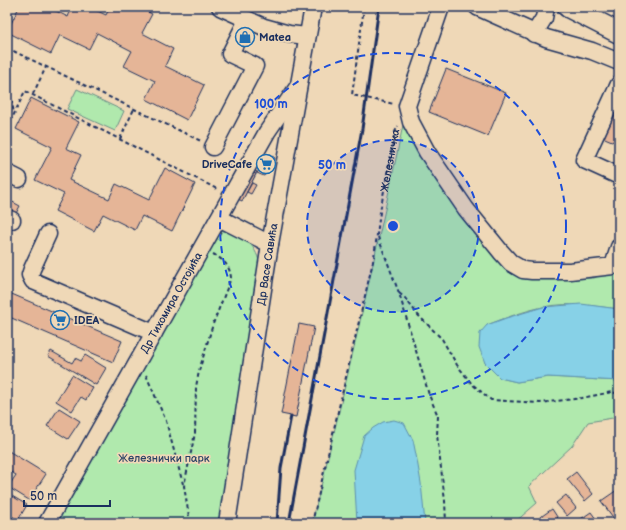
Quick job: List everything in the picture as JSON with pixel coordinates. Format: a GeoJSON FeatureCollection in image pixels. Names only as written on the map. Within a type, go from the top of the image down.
{"type":"FeatureCollection","features":[{"type":"Feature","properties":{"kind":"main road"},"geometry":{"type":"LineString","coordinates":[[569,8],[619,33]]}},
{"type":"Feature","properties":{"kind":"street"},"geometry":{"type":"LineString","coordinates":[[220,7],[252,14],[276,31],[307,36]]}},
{"type":"Feature","properties":{"kind":"street","name":"Др Васе Савића"},"geometry":{"type":"LineString","coordinates":[[226,523],[270,244],[313,7]]}},
{"type":"Feature","properties":{"kind":"street"},"geometry":{"type":"LineString","coordinates":[[441,7],[407,106],[411,122],[427,152],[466,209],[501,252],[512,263],[523,270],[570,271],[613,266],[619,247]]}},
{"type":"Feature","properties":{"kind":"street"},"geometry":{"type":"LineString","coordinates":[[477,7],[534,34],[592,51],[619,62]]}},
{"type":"Feature","properties":{"kind":"street"},"geometry":{"type":"LineString","coordinates":[[534,34],[544,18],[546,7]]}},
{"type":"Feature","properties":{"kind":"street"},"geometry":{"type":"LineString","coordinates":[[213,147],[255,66],[230,54],[252,14]]}},
{"type":"Feature","properties":{"kind":"street","name":"Др Тихомира Остојића"},"geometry":{"type":"LineString","coordinates":[[47,523],[219,218],[232,198],[267,132],[299,84]]}},
{"type":"Feature","properties":{"kind":"street"},"geometry":{"type":"LineString","coordinates":[[619,84],[584,160],[619,176]]}},
{"type":"Feature","properties":{"kind":"street"},"geometry":{"type":"LineString","coordinates":[[252,170],[263,151],[267,132]]}},
{"type":"Feature","properties":{"kind":"street"},"geometry":{"type":"LineString","coordinates":[[219,218],[270,244]]}},
{"type":"Feature","properties":{"kind":"street"},"geometry":{"type":"LineString","coordinates":[[48,234],[32,269],[30,276],[33,281],[154,333]]}},
{"type":"Feature","properties":{"kind":"path"},"geometry":{"type":"LineString","coordinates":[[252,14],[268,7]]}},
{"type":"Feature","properties":{"kind":"path"},"geometry":{"type":"LineString","coordinates":[[364,7],[352,95],[407,106]]}},
{"type":"Feature","properties":{"kind":"path"},"geometry":{"type":"LineString","coordinates":[[7,48],[213,147]]}},
{"type":"Feature","properties":{"kind":"path"},"geometry":{"type":"LineString","coordinates":[[33,94],[46,67]]}},
{"type":"Feature","properties":{"kind":"path"},"geometry":{"type":"LineString","coordinates":[[7,79],[14,114]]}},
{"type":"Feature","properties":{"kind":"path"},"geometry":{"type":"LineString","coordinates":[[7,126],[8,127],[25,91],[232,198]]}},
{"type":"Feature","properties":{"kind":"path","name":"Железничка"},"geometry":{"type":"LineString","coordinates":[[312,523],[374,257],[395,132],[407,106]]}},
{"type":"Feature","properties":{"kind":"path"},"geometry":{"type":"LineString","coordinates":[[120,139],[134,109]]}},
{"type":"Feature","properties":{"kind":"path"},"geometry":{"type":"LineString","coordinates":[[377,235],[398,293],[429,395],[438,416],[437,435],[445,501],[446,523]]}},
{"type":"Feature","properties":{"kind":"path"},"geometry":{"type":"LineString","coordinates":[[184,486],[195,433],[196,387],[199,371],[230,278],[230,271],[226,264],[220,258],[202,248]]}},
{"type":"Feature","properties":{"kind":"path"},"geometry":{"type":"LineString","coordinates":[[398,293],[405,298],[418,315],[442,339],[457,365],[472,384],[491,400],[540,403],[582,398],[612,392],[619,394]]}},
{"type":"Feature","properties":{"kind":"path"},"geometry":{"type":"LineString","coordinates":[[139,359],[166,421],[184,486],[190,523]]}},
{"type":"Feature","properties":{"kind":"green space"},"geometry":{"type":"Polygon","coordinates":[[[77,89],[124,111],[115,131],[67,109],[77,89]]]}},
{"type":"Feature","properties":{"kind":"green space"},"geometry":{"type":"Polygon","coordinates":[[[407,106],[514,272],[552,278],[594,278],[615,268],[619,269],[619,309],[581,305],[552,306],[508,317],[487,325],[485,363],[500,378],[517,382],[548,377],[619,381],[619,417],[588,422],[572,446],[529,486],[537,503],[514,523],[312,523],[385,211],[407,106]]]}},
{"type":"Feature","properties":{"kind":"green space","name":"Железнички парк"},"geometry":{"type":"Polygon","coordinates":[[[221,231],[235,233],[246,240],[255,250],[260,264],[220,523],[56,523],[217,232],[221,231]]]}},
{"type":"Feature","properties":{"kind":"water"},"geometry":{"type":"Polygon","coordinates":[[[581,304],[619,309],[619,381],[548,377],[517,382],[500,378],[485,363],[479,347],[480,333],[487,325],[543,307],[581,304]]]}},
{"type":"Feature","properties":{"kind":"water"},"geometry":{"type":"Polygon","coordinates":[[[394,420],[404,423],[413,440],[421,483],[425,523],[357,523],[354,470],[364,436],[383,422],[394,420]]]}},
{"type":"Feature","properties":{"kind":"building"},"geometry":{"type":"Polygon","coordinates":[[[19,7],[48,7],[68,17],[72,7],[89,7],[106,15],[110,7],[138,7],[152,14],[142,33],[173,49],[165,66],[204,85],[187,120],[146,99],[155,81],[124,66],[132,51],[97,33],[89,49],[60,35],[51,54],[7,32],[19,7]]]}},
{"type":"Feature","properties":{"kind":"building"},"geometry":{"type":"Polygon","coordinates":[[[446,69],[506,93],[488,136],[429,112],[446,69]]]}},
{"type":"Feature","properties":{"kind":"building"},"geometry":{"type":"Polygon","coordinates":[[[619,93],[619,144],[600,136],[619,93]]]}},
{"type":"Feature","properties":{"kind":"building"},"geometry":{"type":"Polygon","coordinates":[[[31,98],[79,122],[66,148],[81,155],[69,180],[109,199],[116,184],[149,200],[165,168],[195,184],[172,231],[142,216],[135,230],[103,214],[94,231],[55,211],[64,194],[35,180],[52,147],[16,129],[31,98]]]}},
{"type":"Feature","properties":{"kind":"building"},"geometry":{"type":"Polygon","coordinates":[[[269,154],[275,158],[264,176],[257,173],[269,154]]]}},
{"type":"Feature","properties":{"kind":"building"},"geometry":{"type":"Polygon","coordinates":[[[250,168],[257,172],[243,199],[236,195],[250,168]]]}},
{"type":"Feature","properties":{"kind":"building"},"geometry":{"type":"Polygon","coordinates":[[[249,171],[256,174],[242,201],[234,197],[249,171]]]}},
{"type":"Feature","properties":{"kind":"building"},"geometry":{"type":"Polygon","coordinates":[[[252,183],[256,185],[251,194],[247,192],[252,183]]]}},
{"type":"Feature","properties":{"kind":"building"},"geometry":{"type":"Polygon","coordinates":[[[7,199],[20,206],[14,217],[7,214],[7,199]]]}},
{"type":"Feature","properties":{"kind":"building"},"geometry":{"type":"Polygon","coordinates":[[[7,292],[122,341],[113,362],[7,316],[7,292]]]}},
{"type":"Feature","properties":{"kind":"building"},"geometry":{"type":"Polygon","coordinates":[[[299,324],[314,327],[296,417],[281,414],[299,324]]]}},
{"type":"Feature","properties":{"kind":"building"},"geometry":{"type":"Polygon","coordinates":[[[51,351],[72,363],[75,358],[81,361],[85,355],[106,368],[96,385],[48,356],[51,351]]]}},
{"type":"Feature","properties":{"kind":"building"},"geometry":{"type":"Polygon","coordinates":[[[72,375],[93,388],[86,400],[81,397],[72,411],[56,401],[72,375]]]}},
{"type":"Feature","properties":{"kind":"building"},"geometry":{"type":"Polygon","coordinates":[[[59,408],[80,421],[68,439],[47,426],[59,408]]]}},
{"type":"Feature","properties":{"kind":"building"},"geometry":{"type":"Polygon","coordinates":[[[7,450],[46,474],[29,500],[8,487],[16,475],[7,471],[7,450]]]}},
{"type":"Feature","properties":{"kind":"building"},"geometry":{"type":"Polygon","coordinates":[[[576,472],[593,494],[585,501],[567,479],[576,472]]]}},
{"type":"Feature","properties":{"kind":"building"},"geometry":{"type":"Polygon","coordinates":[[[617,490],[619,492],[619,516],[615,520],[601,501],[617,490]]]}},
{"type":"Feature","properties":{"kind":"building"},"geometry":{"type":"Polygon","coordinates":[[[7,493],[27,505],[18,520],[7,513],[7,493]]]}},
{"type":"Feature","properties":{"kind":"building"},"geometry":{"type":"Polygon","coordinates":[[[566,495],[576,508],[567,516],[556,503],[566,495]]]}},
{"type":"Feature","properties":{"kind":"building"},"geometry":{"type":"Polygon","coordinates":[[[552,509],[561,523],[537,523],[535,521],[552,509]]]}},
{"type":"Feature","properties":{"kind":"building"},"geometry":{"type":"Polygon","coordinates":[[[591,512],[599,523],[579,523],[578,521],[591,512]]]}},
{"type":"Feature","properties":{"kind":"building"},"geometry":{"type":"Polygon","coordinates":[[[7,516],[17,522],[7,523],[7,516]]]}},
{"type":"Feature","properties":{"kind":"railway"},"geometry":{"type":"LineString","coordinates":[[289,523],[362,129],[379,7]]}},
{"type":"Feature","properties":{"kind":"railway"},"geometry":{"type":"LineString","coordinates":[[277,523],[281,468],[291,416]]}},
{"type":"Feature","properties":{"kind":"place","name":"Matea"},"geometry":{"type":"Point","coordinates":[245,37]}},
{"type":"Feature","properties":{"kind":"place","name":"DriveCafe"},"geometry":{"type":"Point","coordinates":[266,164]}},
{"type":"Feature","properties":{"kind":"place","name":"IDEA"},"geometry":{"type":"Point","coordinates":[60,320]}}]}
